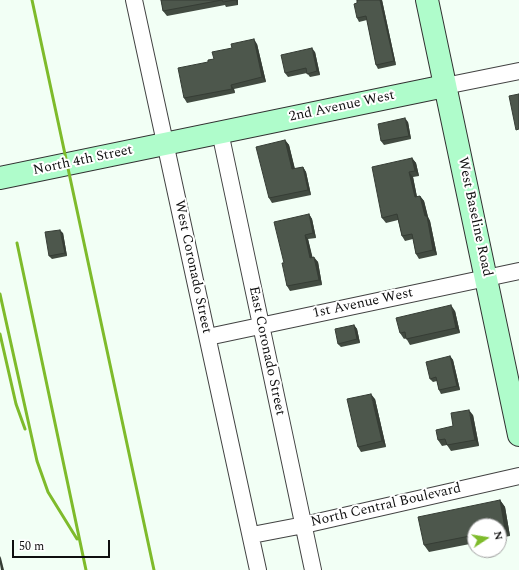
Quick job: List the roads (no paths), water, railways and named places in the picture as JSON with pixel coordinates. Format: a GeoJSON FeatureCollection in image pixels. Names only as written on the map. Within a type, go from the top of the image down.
{"type":"FeatureCollection","features":[{"type":"Feature","properties":{"kind":"street","name":"West Coronado Street"},"geometry":{"type":"LineString","coordinates":[[134,0],[252,535]]}},
{"type":"Feature","properties":{"kind":"street","name":"West Baseline Road"},"geometry":{"type":"LineString","coordinates":[[427,0],[519,435]]}},
{"type":"Feature","properties":{"kind":"street","name":"2nd Avenue West"},"geometry":{"type":"LineString","coordinates":[[166,144],[519,71]]}},
{"type":"Feature","properties":{"kind":"street","name":"East Coronado Street"},"geometry":{"type":"LineString","coordinates":[[220,132],[313,570]]}},
{"type":"Feature","properties":{"kind":"street","name":"North 4th Street"},"geometry":{"type":"LineString","coordinates":[[0,178],[166,144]]}},
{"type":"Feature","properties":{"kind":"street","name":"1st Avenue West"},"geometry":{"type":"LineString","coordinates":[[208,337],[519,271]]}},
{"type":"Feature","properties":{"kind":"street","name":"North Central Boulevard"},"geometry":{"type":"LineString","coordinates":[[252,535],[304,525],[519,476]]}},
{"type":"Feature","properties":{"kind":"street"},"geometry":{"type":"LineString","coordinates":[[252,535],[258,570]]}},
{"type":"Feature","properties":{"kind":"railway"},"geometry":{"type":"LineString","coordinates":[[32,0],[154,570]]}},
{"type":"Feature","properties":{"kind":"railway"},"geometry":{"type":"LineString","coordinates":[[17,243],[86,570]]}},
{"type":"Feature","properties":{"kind":"railway"},"geometry":{"type":"LineString","coordinates":[[0,294],[37,461],[48,492],[77,539]]}},
{"type":"Feature","properties":{"kind":"railway"},"geometry":{"type":"LineString","coordinates":[[0,334],[16,404],[25,429]]}}]}
